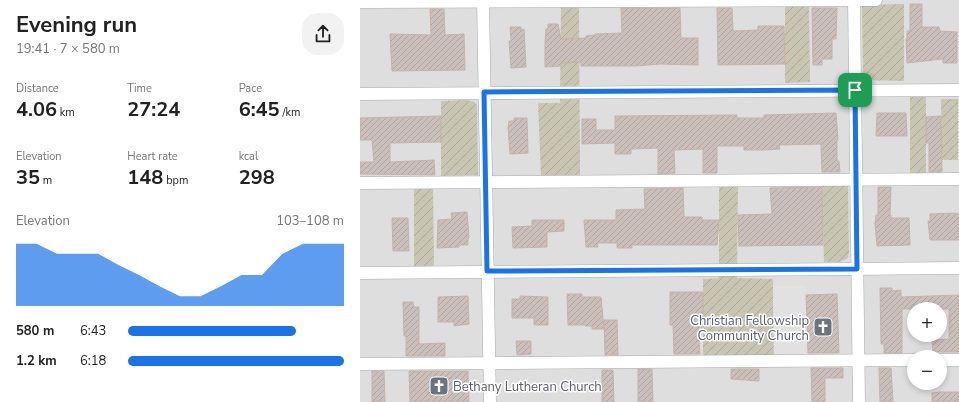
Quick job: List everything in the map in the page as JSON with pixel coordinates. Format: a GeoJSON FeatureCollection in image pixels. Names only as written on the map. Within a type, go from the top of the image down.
{"type":"FeatureCollection","features":[{"type":"Feature","properties":{"kind":"street"},"geometry":{"type":"LineString","coordinates":[[854,0],[859,402]]}},
{"type":"Feature","properties":{"kind":"street"},"geometry":{"type":"LineString","coordinates":[[360,2],[876,0]]}},
{"type":"Feature","properties":{"kind":"street"},"geometry":{"type":"LineString","coordinates":[[483,1],[490,402]]}},
{"type":"Feature","properties":{"kind":"street"},"geometry":{"type":"LineString","coordinates":[[360,94],[959,90]]}},
{"type":"Feature","properties":{"kind":"street"},"geometry":{"type":"LineString","coordinates":[[360,183],[959,179]]}},
{"type":"Feature","properties":{"kind":"street"},"geometry":{"type":"LineString","coordinates":[[360,273],[959,268]]}},
{"type":"Feature","properties":{"kind":"street"},"geometry":{"type":"LineString","coordinates":[[360,364],[907,360]]}},
{"type":"Feature","properties":{"kind":"street"},"geometry":{"type":"LineString","coordinates":[[947,360],[959,360]]}},
{"type":"Feature","properties":{"kind":"shaded area"},"geometry":{"type":"Polygon","coordinates":[[[360,0],[959,0],[959,402],[360,402],[360,0]]]}},
{"type":"Feature","properties":{"kind":"shaded area"},"geometry":{"type":"Polygon","coordinates":[[[904,4],[904,81],[863,80],[862,5],[904,4]]]}},
{"type":"Feature","properties":{"kind":"shaded area"},"geometry":{"type":"Polygon","coordinates":[[[785,5],[809,5],[810,82],[785,83],[785,5]]]}},
{"type":"Feature","properties":{"kind":"shaded area"},"geometry":{"type":"Polygon","coordinates":[[[561,6],[579,7],[580,176],[541,177],[538,103],[560,103],[561,6]]]}},
{"type":"Feature","properties":{"kind":"shaded area"},"geometry":{"type":"Polygon","coordinates":[[[910,97],[926,97],[926,175],[910,175],[910,97]]]}},
{"type":"Feature","properties":{"kind":"shaded area"},"geometry":{"type":"Polygon","coordinates":[[[941,99],[958,99],[958,160],[942,160],[941,99]]]}},
{"type":"Feature","properties":{"kind":"shaded area"},"geometry":{"type":"Polygon","coordinates":[[[467,100],[475,102],[477,106],[478,175],[441,176],[441,101],[467,100]]]}},
{"type":"Feature","properties":{"kind":"shaded area"},"geometry":{"type":"Polygon","coordinates":[[[822,184],[848,184],[849,252],[848,258],[840,262],[824,262],[822,184]]]}},
{"type":"Feature","properties":{"kind":"shaded area"},"geometry":{"type":"Polygon","coordinates":[[[414,186],[433,186],[434,266],[414,266],[414,186]]]}},
{"type":"Feature","properties":{"kind":"shaded area"},"geometry":{"type":"Polygon","coordinates":[[[719,187],[738,187],[737,278],[773,279],[774,356],[703,357],[703,279],[719,278],[719,187]]]}},
{"type":"Feature","properties":{"kind":"shaded area"},"geometry":{"type":"Polygon","coordinates":[[[773,286],[806,286],[808,356],[774,356],[773,286]]]}},
{"type":"Feature","properties":{"kind":"building"},"geometry":{"type":"Polygon","coordinates":[[[910,4],[922,4],[922,27],[939,27],[940,31],[957,32],[957,63],[943,63],[943,59],[907,63],[906,39],[907,31],[910,31],[910,4]]]}},
{"type":"Feature","properties":{"kind":"building"},"geometry":{"type":"Polygon","coordinates":[[[621,8],[680,8],[681,38],[698,38],[698,65],[660,64],[635,66],[581,66],[581,62],[561,63],[561,66],[545,67],[545,42],[548,24],[558,24],[561,39],[586,38],[586,36],[596,35],[595,34],[622,33],[621,8]]]}},
{"type":"Feature","properties":{"kind":"building"},"geometry":{"type":"Polygon","coordinates":[[[717,8],[732,8],[733,31],[758,30],[758,26],[784,26],[785,64],[718,65],[717,8]]]}},
{"type":"Feature","properties":{"kind":"building"},"geometry":{"type":"Polygon","coordinates":[[[812,8],[837,8],[836,39],[832,39],[832,59],[822,59],[822,65],[813,65],[812,8]]]}},
{"type":"Feature","properties":{"kind":"building"},"geometry":{"type":"Polygon","coordinates":[[[430,9],[444,9],[445,35],[464,34],[465,70],[392,71],[390,34],[431,35],[430,9]]]}},
{"type":"Feature","properties":{"kind":"building"},"geometry":{"type":"Polygon","coordinates":[[[510,27],[521,27],[521,30],[524,29],[526,67],[511,68],[509,41],[511,41],[510,27]]]}},
{"type":"Feature","properties":{"kind":"building"},"geometry":{"type":"Polygon","coordinates":[[[836,113],[838,140],[837,161],[839,161],[840,172],[822,172],[821,144],[779,145],[780,149],[764,150],[744,150],[744,146],[717,146],[717,173],[703,173],[703,149],[674,150],[675,173],[658,174],[658,148],[631,149],[631,154],[615,154],[615,143],[582,144],[582,119],[596,119],[596,130],[615,130],[615,116],[737,115],[737,118],[764,118],[764,115],[836,113]]]}},
{"type":"Feature","properties":{"kind":"building"},"geometry":{"type":"Polygon","coordinates":[[[877,113],[906,113],[907,136],[876,136],[877,113]]]}},
{"type":"Feature","properties":{"kind":"building"},"geometry":{"type":"Polygon","coordinates":[[[441,116],[441,142],[390,143],[390,162],[434,160],[435,175],[360,174],[360,162],[374,162],[372,140],[360,140],[360,118],[441,116]]]}},
{"type":"Feature","properties":{"kind":"building"},"geometry":{"type":"Polygon","coordinates":[[[941,116],[942,172],[929,172],[929,143],[926,143],[926,117],[941,116]]]}},
{"type":"Feature","properties":{"kind":"building"},"geometry":{"type":"Polygon","coordinates":[[[514,118],[527,118],[528,153],[510,154],[508,128],[509,121],[514,121],[514,118]]]}},
{"type":"Feature","properties":{"kind":"building"},"geometry":{"type":"Polygon","coordinates":[[[822,187],[823,245],[739,246],[738,215],[772,214],[770,188],[822,187]]]}},
{"type":"Feature","properties":{"kind":"building"},"geometry":{"type":"Polygon","coordinates":[[[878,187],[891,187],[891,218],[909,218],[910,245],[877,246],[875,223],[876,215],[878,215],[878,187]]]}},
{"type":"Feature","properties":{"kind":"building"},"geometry":{"type":"Polygon","coordinates":[[[683,188],[684,217],[702,217],[702,220],[719,220],[717,245],[632,245],[632,248],[617,248],[617,243],[597,243],[598,247],[586,247],[584,220],[616,220],[616,210],[645,209],[644,189],[683,188]]]}},
{"type":"Feature","properties":{"kind":"building"},"geometry":{"type":"Polygon","coordinates":[[[467,212],[469,238],[468,245],[437,248],[438,220],[452,219],[451,213],[467,212]]]}},
{"type":"Feature","properties":{"kind":"building"},"geometry":{"type":"Polygon","coordinates":[[[957,213],[959,215],[959,240],[930,240],[928,221],[930,221],[930,214],[957,213]]]}},
{"type":"Feature","properties":{"kind":"building"},"geometry":{"type":"Polygon","coordinates":[[[392,218],[408,218],[409,251],[393,251],[392,218]]]}},
{"type":"Feature","properties":{"kind":"building"},"geometry":{"type":"Polygon","coordinates":[[[532,220],[564,220],[564,231],[547,232],[547,247],[513,248],[512,227],[532,226],[532,220]]]}},
{"type":"Feature","properties":{"kind":"building"},"geometry":{"type":"Polygon","coordinates":[[[880,288],[892,288],[892,291],[901,290],[901,297],[959,295],[959,352],[933,350],[932,342],[947,342],[947,339],[949,339],[949,309],[947,309],[947,302],[907,302],[907,309],[902,309],[902,353],[884,353],[884,344],[881,344],[880,288]]]}},
{"type":"Feature","properties":{"kind":"building"},"geometry":{"type":"Polygon","coordinates":[[[670,292],[703,292],[703,328],[698,328],[700,354],[674,354],[673,325],[670,325],[670,292]]]}},
{"type":"Feature","properties":{"kind":"building"},"geometry":{"type":"Polygon","coordinates":[[[567,294],[582,294],[582,297],[601,297],[604,329],[592,329],[592,326],[585,325],[568,325],[567,294]]]}},
{"type":"Feature","properties":{"kind":"building","name":"Christian Fellowship Community Church"},"geometry":{"type":"Polygon","coordinates":[[[837,294],[839,353],[808,353],[806,295],[837,294]]]}},
{"type":"Feature","properties":{"kind":"building"},"geometry":{"type":"Polygon","coordinates":[[[468,296],[469,324],[454,326],[454,322],[438,322],[438,297],[468,296]]]}},
{"type":"Feature","properties":{"kind":"building"},"geometry":{"type":"Polygon","coordinates":[[[520,296],[548,297],[548,325],[534,325],[534,318],[512,318],[512,299],[520,299],[520,296]]]}},
{"type":"Feature","properties":{"kind":"building"},"geometry":{"type":"Polygon","coordinates":[[[403,302],[413,302],[414,307],[419,307],[419,344],[445,343],[445,356],[406,356],[403,302]]]}},
{"type":"Feature","properties":{"kind":"building"},"geometry":{"type":"Polygon","coordinates":[[[604,320],[617,320],[618,355],[605,355],[604,320]]]}},
{"type":"Feature","properties":{"kind":"building"},"geometry":{"type":"Polygon","coordinates":[[[516,341],[531,341],[531,354],[517,355],[516,341]]]}},
{"type":"Feature","properties":{"kind":"building"},"geometry":{"type":"Polygon","coordinates":[[[811,368],[843,368],[843,378],[825,378],[825,402],[812,402],[811,368]]]}},
{"type":"Feature","properties":{"kind":"building"},"geometry":{"type":"Polygon","coordinates":[[[879,368],[891,368],[893,402],[880,402],[879,368]]]}},
{"type":"Feature","properties":{"kind":"building"},"geometry":{"type":"Polygon","coordinates":[[[638,369],[652,369],[653,402],[638,402],[638,369]]]}},
{"type":"Feature","properties":{"kind":"building"},"geometry":{"type":"Polygon","coordinates":[[[731,369],[759,369],[759,381],[731,379],[731,369]]]}},
{"type":"Feature","properties":{"kind":"building"},"geometry":{"type":"Polygon","coordinates":[[[602,370],[613,370],[614,402],[602,402],[602,370]]]}},
{"type":"Feature","properties":{"kind":"building"},"geometry":{"type":"Polygon","coordinates":[[[372,371],[384,371],[385,402],[372,402],[372,371]]]}},
{"type":"Feature","properties":{"kind":"building","name":"Bethany Lutheran Church"},"geometry":{"type":"Polygon","coordinates":[[[409,371],[468,371],[469,402],[410,402],[409,371]]]}},
{"type":"Feature","properties":{"kind":"building"},"geometry":{"type":"Polygon","coordinates":[[[959,392],[959,402],[932,402],[932,393],[959,392]]]}},
{"type":"Feature","properties":{"kind":"place","name":"Christian Fellowship Community Church"},"geometry":{"type":"Point","coordinates":[823,327]}},
{"type":"Feature","properties":{"kind":"place","name":"Bethany Lutheran Church"},"geometry":{"type":"Point","coordinates":[439,386]}},
{"type":"Feature","properties":{"kind":"route"},"geometry":{"type":"LineString","coordinates":[[855,90],[857,269],[487,271],[484,92],[855,90]]}}]}
